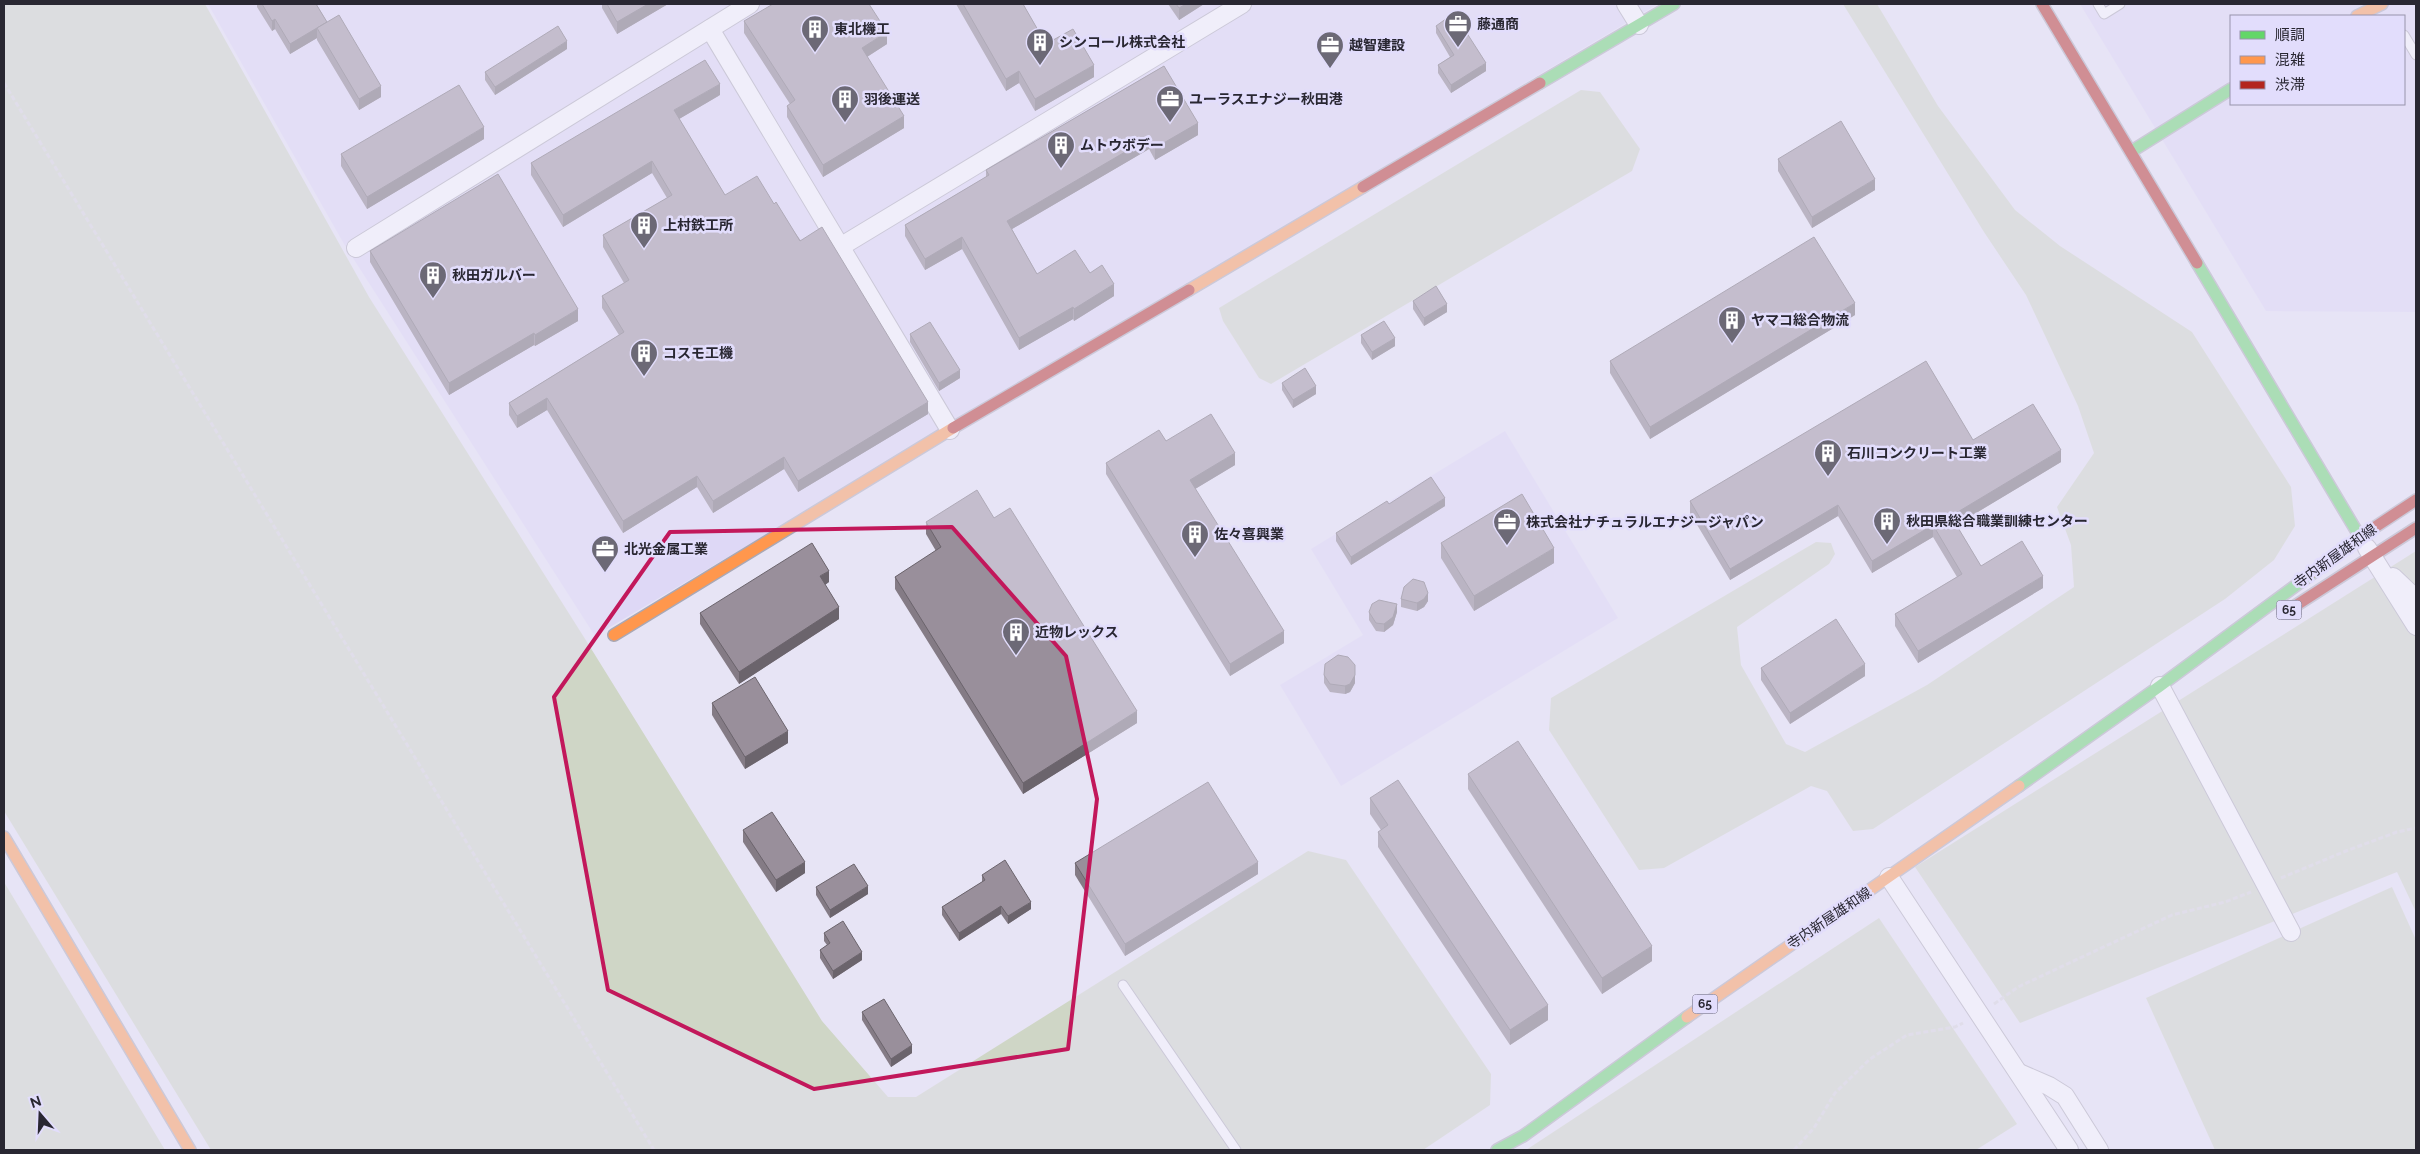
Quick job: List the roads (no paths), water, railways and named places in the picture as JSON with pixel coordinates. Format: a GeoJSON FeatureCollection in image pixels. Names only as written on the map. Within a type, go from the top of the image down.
{"type":"FeatureCollection","features":[{"type":"Feature","properties":{"kind":"street"},"geometry":{"type":"LineString","coordinates":[[356,248],[750,4]]}},
{"type":"Feature","properties":{"kind":"street"},"geometry":{"type":"LineString","coordinates":[[840,247],[1242,4]]}},
{"type":"Feature","properties":{"kind":"street"},"geometry":{"type":"LineString","coordinates":[[1626,4],[1639,25]]}},
{"type":"Feature","properties":{"kind":"street"},"geometry":{"type":"LineString","coordinates":[[614,635],[950,430],[1674,4]]}},
{"type":"Feature","properties":{"kind":"street"},"geometry":{"type":"LineString","coordinates":[[2042,4],[2132,151],[2372,557],[2416,626]]}},
{"type":"Feature","properties":{"kind":"street"},"geometry":{"type":"LineString","coordinates":[[2359,15],[2385,6]]}},
{"type":"Feature","properties":{"kind":"street"},"geometry":{"type":"LineString","coordinates":[[710,29],[950,430]]}},
{"type":"Feature","properties":{"kind":"street"},"geometry":{"type":"LineString","coordinates":[[2132,151],[2230,90]]}},
{"type":"Feature","properties":{"kind":"street","name":"寺内新屋雄和線"},"geometry":{"type":"LineString","coordinates":[[1497,1150],[1526,1140],[1715,996],[1889,877],[2160,686],[2360,537],[2416,500]]}},
{"type":"Feature","properties":{"kind":"street","name":"寺内新屋雄和線"},"geometry":{"type":"LineString","coordinates":[[2278,616],[2416,528]]}},
{"type":"Feature","properties":{"kind":"street"},"geometry":{"type":"LineString","coordinates":[[2372,557],[2416,599]]}},
{"type":"Feature","properties":{"kind":"street","name":"寺内新屋雄和線"},"geometry":{"type":"LineString","coordinates":[[2160,686],[2261,626]]}},
{"type":"Feature","properties":{"kind":"street"},"geometry":{"type":"LineString","coordinates":[[2160,686],[2291,932]]}},
{"type":"Feature","properties":{"kind":"street"},"geometry":{"type":"LineString","coordinates":[[4,837],[190,1150]]}},
{"type":"Feature","properties":{"kind":"street"},"geometry":{"type":"LineString","coordinates":[[1889,877],[2069,1150]]}},
{"type":"Feature","properties":{"kind":"street"},"geometry":{"type":"LineString","coordinates":[[2018,1072],[2049,1086],[2064,1096],[2099,1150]]}},
{"type":"Feature","properties":{"kind":"lane"},"geometry":{"type":"LineString","coordinates":[[2098,4],[2104,14],[2120,4]]}},
{"type":"Feature","properties":{"kind":"lane"},"geometry":{"type":"LineString","coordinates":[[2405,37],[2416,55]]}},
{"type":"Feature","properties":{"kind":"lane"},"geometry":{"type":"LineString","coordinates":[[1123,985],[1236,1150]]}},
{"type":"Feature","properties":{"kind":"place","name":"藤通商"},"geometry":{"type":"Point","coordinates":[1458,48]}},
{"type":"Feature","properties":{"kind":"place","name":"東北機工"},"geometry":{"type":"Point","coordinates":[815,53]}},
{"type":"Feature","properties":{"kind":"place","name":"シンコール株式会社"},"geometry":{"type":"Point","coordinates":[1040,66]}},
{"type":"Feature","properties":{"kind":"place","name":"越智建設"},"geometry":{"type":"Point","coordinates":[1330,69]}},
{"type":"Feature","properties":{"kind":"place","name":"羽後運送"},"geometry":{"type":"Point","coordinates":[845,123]}},
{"type":"Feature","properties":{"kind":"place","name":"ユーラスエナジー秋田港"},"geometry":{"type":"Point","coordinates":[1170,123]}},
{"type":"Feature","properties":{"kind":"place","name":"ムトウボデー"},"geometry":{"type":"Point","coordinates":[1061,169]}},
{"type":"Feature","properties":{"kind":"place","name":"上村鉄工所"},"geometry":{"type":"Point","coordinates":[644,249]}},
{"type":"Feature","properties":{"kind":"place","name":"秋田ガルバー"},"geometry":{"type":"Point","coordinates":[433,299]}},
{"type":"Feature","properties":{"kind":"place","name":"ヤマコ総合物流"},"geometry":{"type":"Point","coordinates":[1732,344]}},
{"type":"Feature","properties":{"kind":"place","name":"コスモ工機"},"geometry":{"type":"Point","coordinates":[644,377]}},
{"type":"Feature","properties":{"kind":"place","name":"石川コンクリート工業"},"geometry":{"type":"Point","coordinates":[1828,477]}},
{"type":"Feature","properties":{"kind":"place","name":"秋田県総合職業訓練センター"},"geometry":{"type":"Point","coordinates":[1887,545]}},
{"type":"Feature","properties":{"kind":"place","name":"株式会社ナチュラルエナジージャパン"},"geometry":{"type":"Point","coordinates":[1507,546]}},
{"type":"Feature","properties":{"kind":"place","name":"佐々喜興業"},"geometry":{"type":"Point","coordinates":[1195,558]}},
{"type":"Feature","properties":{"kind":"place","name":"北光金属工業"},"geometry":{"type":"Point","coordinates":[605,573]}},
{"type":"Feature","properties":{"kind":"place","name":"近物レックス"},"geometry":{"type":"Point","coordinates":[1016,656]}}]}
